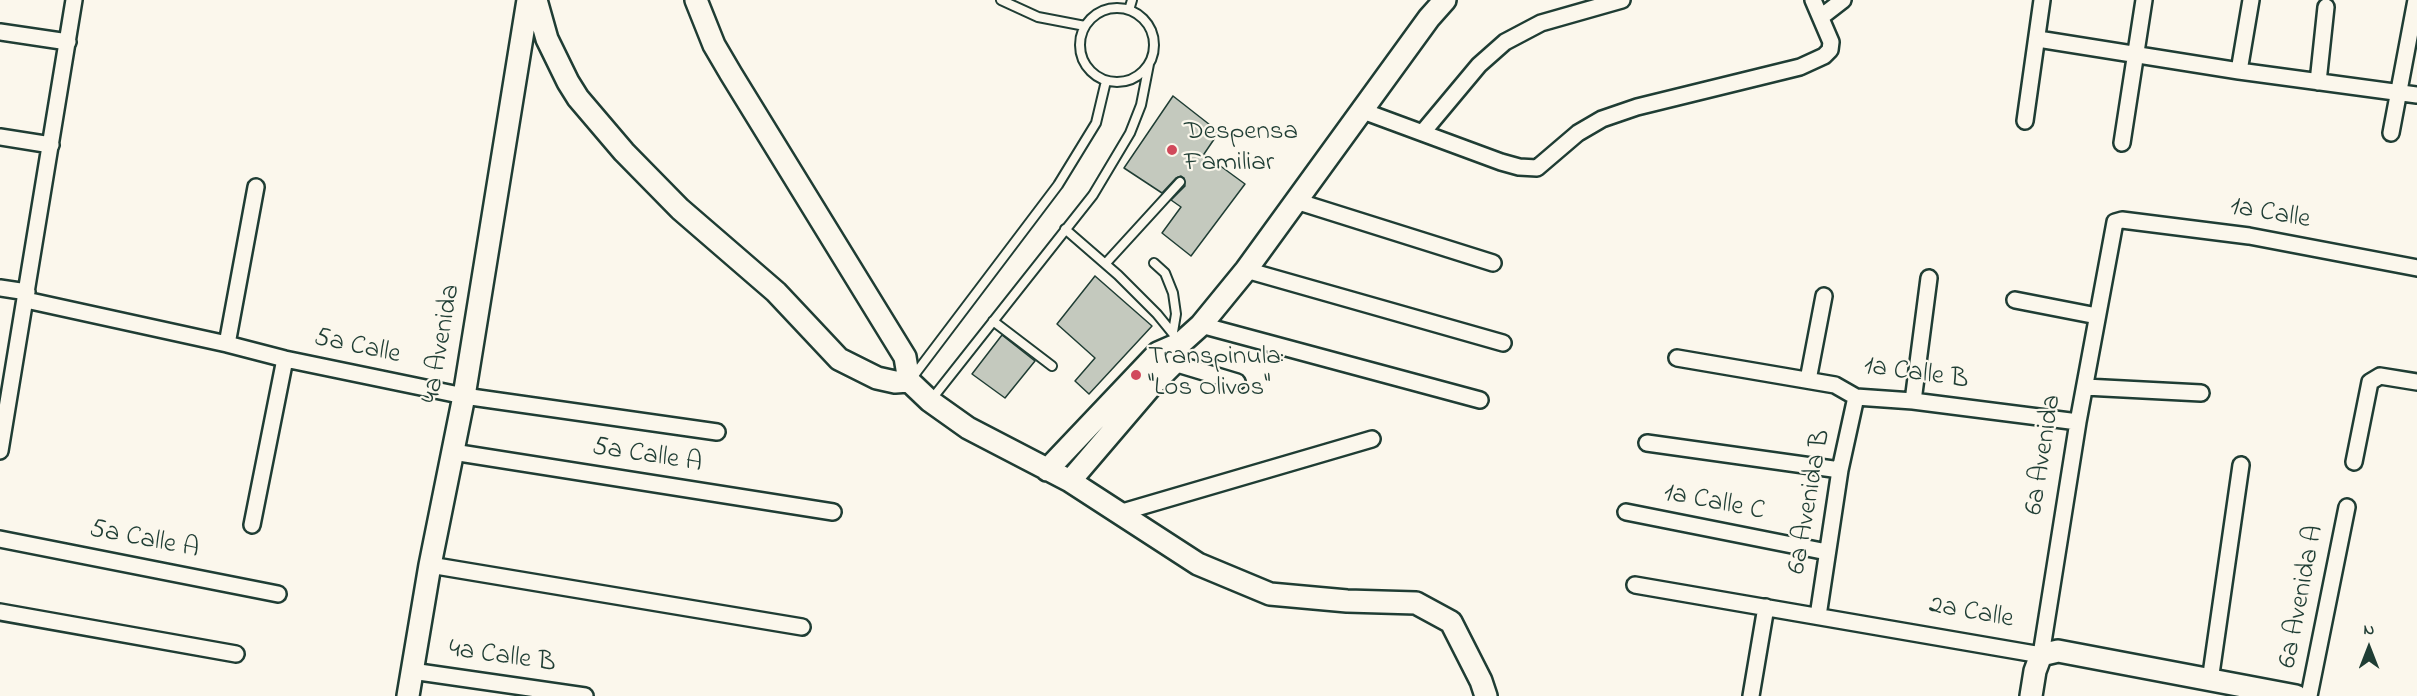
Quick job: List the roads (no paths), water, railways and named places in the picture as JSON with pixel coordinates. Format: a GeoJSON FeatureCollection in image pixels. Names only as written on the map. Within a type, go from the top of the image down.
{"type":"FeatureCollection","features":[{"type":"Feature","properties":{"kind":"street"},"geometry":{"type":"LineString","coordinates":[[0,451],[74,0]]}},
{"type":"Feature","properties":{"kind":"street","name":"4a Avenida"},"geometry":{"type":"LineString","coordinates":[[408,696],[430,565],[464,396],[528,0]]}},
{"type":"Feature","properties":{"kind":"street"},"geometry":{"type":"LineString","coordinates":[[536,0],[546,39],[568,82],[597,122],[632,160],[680,208],[776,292],[839,359],[877,378],[895,382],[909,381]]}},
{"type":"Feature","properties":{"kind":"street"},"geometry":{"type":"LineString","coordinates":[[696,0],[706,28],[731,74],[905,357],[909,381],[930,401],[968,428],[1070,482],[1198,564],[1270,594],[1347,601],[1416,603],[1451,622],[1481,681],[1486,696]]}},
{"type":"Feature","properties":{"kind":"street"},"geometry":{"type":"LineString","coordinates":[[1070,482],[1152,385],[1176,346],[1201,325],[1246,270],[1429,18],[1445,0]]}},
{"type":"Feature","properties":{"kind":"street"},"geometry":{"type":"LineString","coordinates":[[1423,132],[1479,65],[1505,42],[1541,23],[1622,0]]}},
{"type":"Feature","properties":{"kind":"street"},"geometry":{"type":"LineString","coordinates":[[1363,111],[1501,162],[1520,167],[1537,168],[1578,133],[1602,119],[1817,60],[1824,56],[1831,46],[1813,0]]}},
{"type":"Feature","properties":{"kind":"street"},"geometry":{"type":"LineString","coordinates":[[1821,17],[1843,0]]}},
{"type":"Feature","properties":{"kind":"street"},"geometry":{"type":"LineString","coordinates":[[2025,121],[2042,0]]}},
{"type":"Feature","properties":{"kind":"street"},"geometry":{"type":"LineString","coordinates":[[2122,143],[2138,54],[2144,0]]}},
{"type":"Feature","properties":{"kind":"street"},"geometry":{"type":"LineString","coordinates":[[2239,71],[2251,0]]}},
{"type":"Feature","properties":{"kind":"street"},"geometry":{"type":"LineString","coordinates":[[2391,133],[2416,0]]}},
{"type":"Feature","properties":{"kind":"street"},"geometry":{"type":"LineString","coordinates":[[2318,82],[2326,7]]}},
{"type":"Feature","properties":{"kind":"street"},"geometry":{"type":"LineString","coordinates":[[0,32],[68,42]]}},
{"type":"Feature","properties":{"kind":"street"},"geometry":{"type":"LineString","coordinates":[[2038,39],[2239,71],[2417,95]]}},
{"type":"Feature","properties":{"kind":"street"},"geometry":{"type":"LineString","coordinates":[[0,137],[51,145]]}},
{"type":"Feature","properties":{"kind":"street"},"geometry":{"type":"LineString","coordinates":[[227,344],[256,188]]}},
{"type":"Feature","properties":{"kind":"street"},"geometry":{"type":"LineString","coordinates":[[1296,201],[1494,263]]}},
{"type":"Feature","properties":{"kind":"street","name":"1a Calle"},"geometry":{"type":"LineString","coordinates":[[2115,222],[2122,220],[2248,236],[2417,268]]}},
{"type":"Feature","properties":{"kind":"street","name":"6a Avenida"},"geometry":{"type":"LineString","coordinates":[[2031,696],[2042,655],[2078,422],[2115,222]]}},
{"type":"Feature","properties":{"kind":"street"},"geometry":{"type":"LineString","coordinates":[[1246,270],[1503,343]]}},
{"type":"Feature","properties":{"kind":"street"},"geometry":{"type":"LineString","coordinates":[[1913,402],[1929,278]]}},
{"type":"Feature","properties":{"kind":"street","name":"5a Calle"},"geometry":{"type":"LineString","coordinates":[[0,288],[285,359],[464,396],[717,432]]}},
{"type":"Feature","properties":{"kind":"street"},"geometry":{"type":"LineString","coordinates":[[1808,380],[1824,296]]}},
{"type":"Feature","properties":{"kind":"street"},"geometry":{"type":"LineString","coordinates":[[2015,300],[2097,316]]}},
{"type":"Feature","properties":{"kind":"street"},"geometry":{"type":"LineString","coordinates":[[1201,325],[1480,400]]}},
{"type":"Feature","properties":{"kind":"street"},"geometry":{"type":"LineString","coordinates":[[1176,346],[1237,382]]}},
{"type":"Feature","properties":{"kind":"street"},"geometry":{"type":"LineString","coordinates":[[1047,470],[1158,353],[1176,346]]}},
{"type":"Feature","properties":{"kind":"street"},"geometry":{"type":"LineString","coordinates":[[0,352],[16,355]]}},
{"type":"Feature","properties":{"kind":"street","name":"1a Calle B"},"geometry":{"type":"LineString","coordinates":[[1677,358],[1835,385],[1856,397],[2078,422]]}},
{"type":"Feature","properties":{"kind":"street"},"geometry":{"type":"LineString","coordinates":[[252,525],[285,359]]}},
{"type":"Feature","properties":{"kind":"street"},"geometry":{"type":"LineString","coordinates":[[2354,462],[2370,382],[2380,376],[2417,382]]}},
{"type":"Feature","properties":{"kind":"street"},"geometry":{"type":"LineString","coordinates":[[2085,387],[2201,393]]}},
{"type":"Feature","properties":{"kind":"street","name":"6a Avenida B"},"geometry":{"type":"LineString","coordinates":[[1818,616],[1840,470],[1856,397]]}},
{"type":"Feature","properties":{"kind":"street"},"geometry":{"type":"LineString","coordinates":[[1119,513],[1372,439]]}},
{"type":"Feature","properties":{"kind":"street"},"geometry":{"type":"LineString","coordinates":[[1647,443],[1840,470]]}},
{"type":"Feature","properties":{"kind":"street","name":"5a Calle A"},"geometry":{"type":"LineString","coordinates":[[453,452],[833,512]]}},
{"type":"Feature","properties":{"kind":"street"},"geometry":{"type":"LineString","coordinates":[[1093,454],[1090,468],[1098,500]]}},
{"type":"Feature","properties":{"kind":"street"},"geometry":{"type":"LineString","coordinates":[[2210,681],[2241,465]]}},
{"type":"Feature","properties":{"kind":"street","name":"6a Avenida A"},"geometry":{"type":"LineString","coordinates":[[2309,696],[2347,507]]}},
{"type":"Feature","properties":{"kind":"street","name":"1a Calle C"},"geometry":{"type":"LineString","coordinates":[[1626,513],[1827,552]]}},
{"type":"Feature","properties":{"kind":"street","name":"5a Calle A"},"geometry":{"type":"LineString","coordinates":[[0,539],[278,594]]}},
{"type":"Feature","properties":{"kind":"street"},"geometry":{"type":"LineString","coordinates":[[430,565],[801,627]]}},
{"type":"Feature","properties":{"kind":"street","name":"2a Calle"},"geometry":{"type":"LineString","coordinates":[[1635,585],[2042,655],[2058,651],[2296,696]]}},
{"type":"Feature","properties":{"kind":"street"},"geometry":{"type":"LineString","coordinates":[[1751,696],[1766,607]]}},
{"type":"Feature","properties":{"kind":"street"},"geometry":{"type":"LineString","coordinates":[[0,612],[236,654]]}},
{"type":"Feature","properties":{"kind":"street","name":"4a Calle B"},"geometry":{"type":"LineString","coordinates":[[412,671],[585,696]]}},
{"type":"Feature","properties":{"kind":"lane"},"geometry":{"type":"LineString","coordinates":[[1000,0],[1038,17],[1085,26]]}},
{"type":"Feature","properties":{"kind":"lane"},"geometry":{"type":"LineString","coordinates":[[1129,10],[1132,0]]}},
{"type":"Feature","properties":{"kind":"lane"},"geometry":{"type":"LineString","coordinates":[[930,401],[1093,195],[1130,133],[1141,105],[1154,42],[1152,31],[1146,21],[1129,10],[1109,9],[1092,18],[1085,26],[1080,46],[1082,57],[1087,67],[1096,76],[1106,81],[1125,81],[1135,78],[1149,64]]}},
{"type":"Feature","properties":{"kind":"lane"},"geometry":{"type":"LineString","coordinates":[[909,381],[1058,184],[1096,123],[1106,81]]}},
{"type":"Feature","properties":{"kind":"lane"},"geometry":{"type":"LineString","coordinates":[[1106,263],[1180,182]]}},
{"type":"Feature","properties":{"kind":"lane"},"geometry":{"type":"LineString","coordinates":[[1065,229],[1106,263],[1176,346]]}},
{"type":"Feature","properties":{"kind":"lane"},"geometry":{"type":"LineString","coordinates":[[1154,263],[1165,273],[1173,293],[1176,314],[1176,346]]}},
{"type":"Feature","properties":{"kind":"lane"},"geometry":{"type":"LineString","coordinates":[[993,321],[1052,366]]}},
{"type":"Feature","properties":{"kind":"place","name":"Despensa Familiar"},"geometry":{"type":"Point","coordinates":[1172,150]}},
{"type":"Feature","properties":{"kind":"place","name":"Transpinula: \"Los Olivos\""},"geometry":{"type":"Point","coordinates":[1136,375]}}]}
